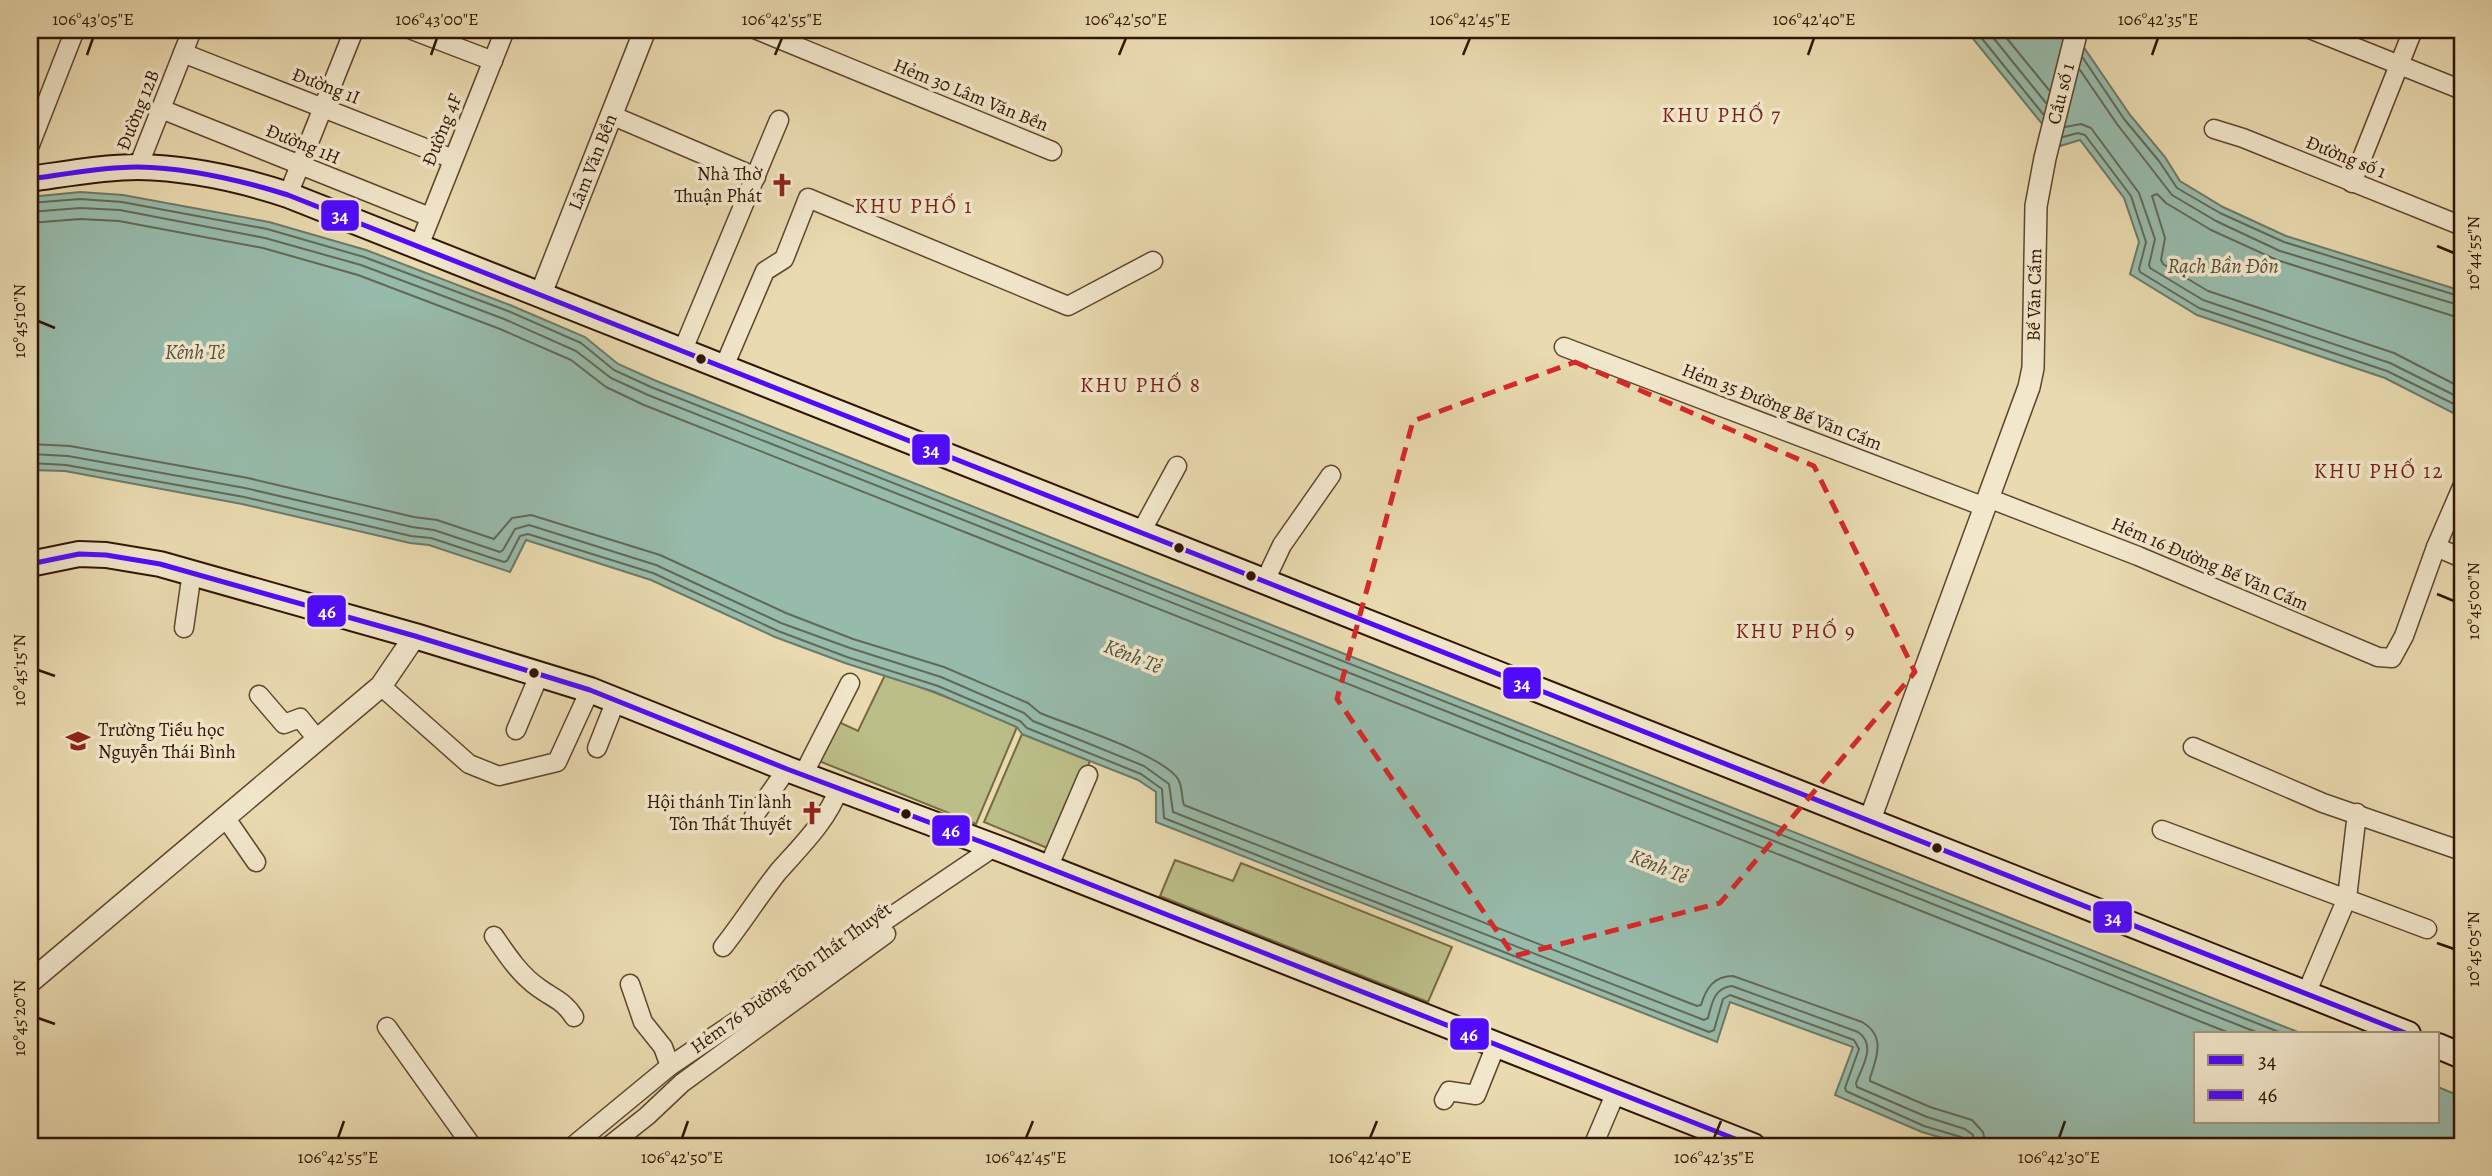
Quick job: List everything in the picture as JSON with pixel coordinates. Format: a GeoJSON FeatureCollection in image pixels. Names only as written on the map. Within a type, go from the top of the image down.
{"type":"FeatureCollection","features":[{"type":"Feature","properties":{"kind":"main road"},"geometry":{"type":"LineString","coordinates":[[30,179],[138,167],[211,174],[288,195],[2402,1032]]}},
{"type":"Feature","properties":{"kind":"main road"},"geometry":{"type":"LineString","coordinates":[[30,564],[79,554],[106,555],[192,572],[540,673],[616,699],[795,772],[998,848],[1754,1146]]}},
{"type":"Feature","properties":{"kind":"main road"},"geometry":{"type":"LineString","coordinates":[[2440,1047],[2462,1056]]}},
{"type":"Feature","properties":{"kind":"street"},"geometry":{"type":"LineString","coordinates":[[30,145],[75,30]]}},
{"type":"Feature","properties":{"kind":"street","name":"Đường 12B"},"geometry":{"type":"LineString","coordinates":[[138,167],[192,30]]}},
{"type":"Feature","properties":{"kind":"street"},"geometry":{"type":"LineString","coordinates":[[288,195],[354,30]]}},
{"type":"Feature","properties":{"kind":"street"},"geometry":{"type":"LineString","coordinates":[[412,30],[493,61]]}},
{"type":"Feature","properties":{"kind":"street","name":"Đường 4F"},"geometry":{"type":"LineString","coordinates":[[419,246],[505,30]]}},
{"type":"Feature","properties":{"kind":"street","name":"Lâm Văn Bền"},"geometry":{"type":"LineString","coordinates":[[540,296],[645,30]]}},
{"type":"Feature","properties":{"kind":"street","name":"Hẻm 30 Lâm Văn Bền"},"geometry":{"type":"LineString","coordinates":[[757,30],[1052,151]]}},
{"type":"Feature","properties":{"kind":"street","name":"Cầu số 1"},"geometry":{"type":"LineString","coordinates":[[2045,159],[2077,30]]}},
{"type":"Feature","properties":{"kind":"street"},"geometry":{"type":"LineString","coordinates":[[2312,30],[2462,90]]}},
{"type":"Feature","properties":{"kind":"street"},"geometry":{"type":"LineString","coordinates":[[2352,183],[2413,30]]}},
{"type":"Feature","properties":{"kind":"street","name":"Đường 1I"},"geometry":{"type":"LineString","coordinates":[[183,53],[453,159]]}},
{"type":"Feature","properties":{"kind":"street","name":"Đường 1H"},"geometry":{"type":"LineString","coordinates":[[161,109],[430,217]]}},
{"type":"Feature","properties":{"kind":"street"},"geometry":{"type":"LineString","coordinates":[[611,116],[756,177]]}},
{"type":"Feature","properties":{"kind":"street"},"geometry":{"type":"LineString","coordinates":[[682,352],[779,120]]}},
{"type":"Feature","properties":{"kind":"street","name":"Đường số 1"},"geometry":{"type":"LineString","coordinates":[[2214,129],[2243,138],[2462,226]]}},
{"type":"Feature","properties":{"kind":"street","name":"Bế Văn Cấm"},"geometry":{"type":"LineString","coordinates":[[1869,821],[2029,387],[2033,368],[2036,206],[2045,159]]}},
{"type":"Feature","properties":{"kind":"street"},"geometry":{"type":"LineString","coordinates":[[723,369],[765,271],[784,259],[808,198],[1069,306],[1153,261]]}},
{"type":"Feature","properties":{"kind":"street","name":"Hẻm 35 Đường Bế Văn Cấm"},"geometry":{"type":"LineString","coordinates":[[1564,347],[1987,503]]}},
{"type":"Feature","properties":{"kind":"street"},"geometry":{"type":"LineString","coordinates":[[1140,534],[1177,466]]}},
{"type":"Feature","properties":{"kind":"street"},"geometry":{"type":"LineString","coordinates":[[1264,583],[1282,545],[1331,475]]}},
{"type":"Feature","properties":{"kind":"street"},"geometry":{"type":"LineString","coordinates":[[2462,487],[2437,547],[2462,558]]}},
{"type":"Feature","properties":{"kind":"street","name":"Hẻm 16 Đường Bế Văn Cấm"},"geometry":{"type":"LineString","coordinates":[[1987,503],[2138,556],[2378,657],[2392,659],[2404,636],[2437,547]]}},
{"type":"Feature","properties":{"kind":"street"},"geometry":{"type":"LineString","coordinates":[[184,628],[192,572]]}},
{"type":"Feature","properties":{"kind":"street"},"geometry":{"type":"LineString","coordinates":[[30,982],[381,686],[415,636]]}},
{"type":"Feature","properties":{"kind":"street"},"geometry":{"type":"LineString","coordinates":[[516,730],[540,673]]}},
{"type":"Feature","properties":{"kind":"street"},"geometry":{"type":"LineString","coordinates":[[754,816],[795,772],[850,683]]}},
{"type":"Feature","properties":{"kind":"street"},"geometry":{"type":"LineString","coordinates":[[381,686],[469,764],[499,776],[557,762],[590,690]]}},
{"type":"Feature","properties":{"kind":"street"},"geometry":{"type":"LineString","coordinates":[[259,695],[284,724],[300,718],[317,739]]}},
{"type":"Feature","properties":{"kind":"street"},"geometry":{"type":"LineString","coordinates":[[597,748],[616,699]]}},
{"type":"Feature","properties":{"kind":"street"},"geometry":{"type":"LineString","coordinates":[[2193,747],[2323,803],[2462,851]]}},
{"type":"Feature","properties":{"kind":"street"},"geometry":{"type":"LineString","coordinates":[[1048,868],[1088,775]]}},
{"type":"Feature","properties":{"kind":"street"},"geometry":{"type":"LineString","coordinates":[[723,947],[777,874],[806,841],[835,799],[839,788]]}},
{"type":"Feature","properties":{"kind":"street"},"geometry":{"type":"LineString","coordinates":[[2306,994],[2347,898],[2357,813]]}},
{"type":"Feature","properties":{"kind":"street"},"geometry":{"type":"LineString","coordinates":[[225,817],[256,862]]}},
{"type":"Feature","properties":{"kind":"street"},"geometry":{"type":"LineString","coordinates":[[2162,830],[2427,929]]}},
{"type":"Feature","properties":{"kind":"street"},"geometry":{"type":"LineString","coordinates":[[573,1146],[670,1066],[998,848]]}},
{"type":"Feature","properties":{"kind":"street","name":"Hẻm 76 Đường Tôn Thất Thuyết"},"geometry":{"type":"LineString","coordinates":[[609,1146],[647,1116],[682,1083],[998,848]]}},
{"type":"Feature","properties":{"kind":"street"},"geometry":{"type":"LineString","coordinates":[[494,936],[513,964],[538,988],[565,1004],[574,1017]]}},
{"type":"Feature","properties":{"kind":"street"},"geometry":{"type":"LineString","coordinates":[[630,984],[643,1023],[663,1047],[670,1066]]}},
{"type":"Feature","properties":{"kind":"street"},"geometry":{"type":"LineString","coordinates":[[387,1027],[472,1146]]}},
{"type":"Feature","properties":{"kind":"street"},"geometry":{"type":"LineString","coordinates":[[1444,1100],[1449,1091],[1476,1095],[1496,1045]]}},
{"type":"Feature","properties":{"kind":"street"},"geometry":{"type":"LineString","coordinates":[[1592,1146],[1616,1092]]}},
{"type":"Feature","properties":{"kind":"highlighted area"},"geometry":{"type":"Polygon","coordinates":[[[1575,362],[1814,466],[1915,672],[1720,903],[1514,956],[1337,699],[1413,421],[1575,362]]]}},
{"type":"Feature","properties":{"kind":"green space"},"geometry":{"type":"Polygon","coordinates":[[[885,675],[1017,727],[976,824],[819,761],[839,722],[858,731],[885,675]]]}},
{"type":"Feature","properties":{"kind":"green space"},"geometry":{"type":"Polygon","coordinates":[[[1022,734],[1090,761],[1052,850],[984,822],[1022,734]]]}},
{"type":"Feature","properties":{"kind":"green space"},"geometry":{"type":"Polygon","coordinates":[[[1175,860],[1233,881],[1241,863],[1452,947],[1428,1002],[1160,896],[1175,860]]]}},
{"type":"Feature","properties":{"kind":"water","name":"Rạch Bần Đôn"},"geometry":{"type":"Polygon","coordinates":[[[1966,30],[2072,30],[2130,115],[2165,157],[2180,181],[2223,207],[2286,236],[2462,291],[2462,411],[2459,416],[2385,378],[2197,315],[2130,274],[2139,242],[2124,198],[2080,140],[2060,146],[1966,30]]]}},
{"type":"Feature","properties":{"kind":"water","name":"Kênh Tẻ"},"geometry":{"type":"Polygon","coordinates":[[[80,192],[123,195],[269,222],[366,250],[585,337],[618,364],[654,380],[2298,1032],[2194,1032],[2194,1124],[2440,1124],[2440,1088],[2462,1097],[2462,1146],[1970,1146],[1922,1132],[1835,1095],[1853,1047],[1730,1002],[1717,1042],[1156,822],[1156,792],[1138,780],[1022,734],[1017,727],[935,692],[775,637],[651,580],[526,540],[510,572],[429,545],[410,543],[242,504],[65,471],[30,470],[30,197],[80,192]]]}},
{"type":"Feature","properties":{"kind":"transit line","name":"34"},"geometry":{"type":"LineString","coordinates":[[30,179],[111,168],[157,168],[214,176],[288,195],[2403,1032]]}},
{"type":"Feature","properties":{"kind":"transit line","name":"46"},"geometry":{"type":"LineString","coordinates":[[30,564],[79,554],[106,555],[160,564],[415,636],[590,690],[1753,1146]]}},
{"type":"Feature","properties":{"kind":"place","name":"Nhà Thờ Thuận Phát"},"geometry":{"type":"Point","coordinates":[782,185]}},
{"type":"Feature","properties":{"kind":"place","name":"Trường Tiểu học Nguyễn Thái Bình"},"geometry":{"type":"Point","coordinates":[78,741]}},
{"type":"Feature","properties":{"kind":"place","name":"Hội thánh Tin lành Tôn Thất Thuyết"},"geometry":{"type":"Point","coordinates":[812,813]}},
{"type":"Feature","properties":{"kind":"district","name":"KHU PHỐ 7"},"geometry":{"type":"Point","coordinates":[1722,115]}},
{"type":"Feature","properties":{"kind":"district","name":"KHU PHỐ 1"},"geometry":{"type":"Point","coordinates":[914,206]}},
{"type":"Feature","properties":{"kind":"district","name":"KHU PHỐ 8"},"geometry":{"type":"Point","coordinates":[1141,385]}},
{"type":"Feature","properties":{"kind":"district","name":"KHU PHỐ 12"},"geometry":{"type":"Point","coordinates":[2379,471]}},
{"type":"Feature","properties":{"kind":"district","name":"KHU PHỐ 9"},"geometry":{"type":"Point","coordinates":[1796,631]}}]}
